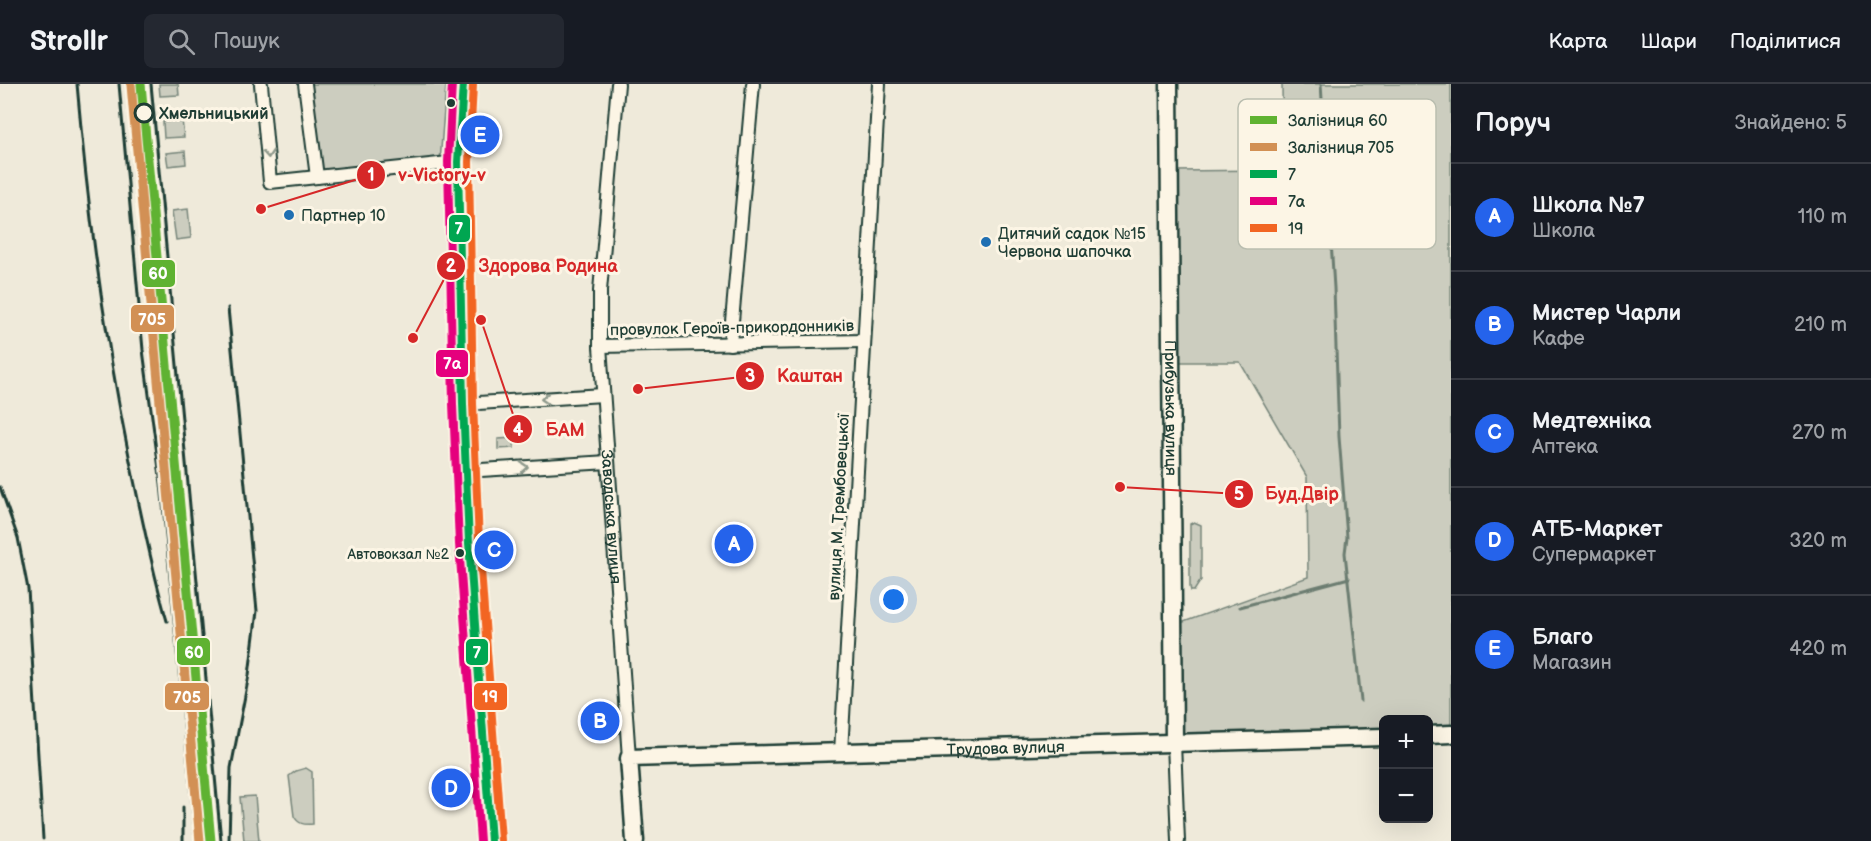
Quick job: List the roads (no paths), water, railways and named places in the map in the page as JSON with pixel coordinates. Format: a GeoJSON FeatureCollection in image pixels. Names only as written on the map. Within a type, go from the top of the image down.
{"type":"FeatureCollection","features":[{"type":"Feature","properties":{"kind":"street"},"geometry":{"type":"LineString","coordinates":[[261,84],[270,182],[458,162]]}},
{"type":"Feature","properties":{"kind":"street"},"geometry":{"type":"LineString","coordinates":[[305,84],[317,177]]}},
{"type":"Feature","properties":{"kind":"street"},"geometry":{"type":"LineString","coordinates":[[463,84],[458,162],[465,471],[491,841]]}},
{"type":"Feature","properties":{"kind":"street","name":"Заводська вулиця"},"geometry":{"type":"LineString","coordinates":[[618,84],[600,291],[600,346],[635,841]]}},
{"type":"Feature","properties":{"kind":"street"},"geometry":{"type":"LineString","coordinates":[[730,344],[753,84]]}},
{"type":"Feature","properties":{"kind":"street","name":"вулиця М. Трембовецької"},"geometry":{"type":"LineString","coordinates":[[841,752],[879,84]]}},
{"type":"Feature","properties":{"kind":"street","name":"Прибузька вулиця"},"geometry":{"type":"LineString","coordinates":[[1168,84],[1174,743],[1178,841]]}},
{"type":"Feature","properties":{"kind":"street","name":"провулок Героїв-прикордонників"},"geometry":{"type":"LineString","coordinates":[[600,346],[864,342]]}},
{"type":"Feature","properties":{"kind":"street"},"geometry":{"type":"LineString","coordinates":[[463,404],[603,395]]}},
{"type":"Feature","properties":{"kind":"street"},"geometry":{"type":"LineString","coordinates":[[465,471],[608,462]]}},
{"type":"Feature","properties":{"kind":"street"},"geometry":{"type":"LineString","coordinates":[[1433,735],[1451,734]]}},
{"type":"Feature","properties":{"kind":"street","name":"Трудова вулиця"},"geometry":{"type":"LineString","coordinates":[[629,758],[1379,736]]}},
{"type":"Feature","properties":{"kind":"waterway"},"geometry":{"type":"LineString","coordinates":[[1321,84],[1322,99]]}},
{"type":"Feature","properties":{"kind":"waterway"},"geometry":{"type":"LineString","coordinates":[[1332,249],[1339,437],[1347,537],[1345,553],[1361,701]]}},
{"type":"Feature","properties":{"kind":"waterway"},"geometry":{"type":"LineString","coordinates":[[1240,607],[1349,578]]}},
{"type":"Feature","properties":{"kind":"railway"},"geometry":{"type":"LineString","coordinates":[[77,84],[86,180],[105,324],[143,524],[167,621]]}},
{"type":"Feature","properties":{"kind":"railway"},"geometry":{"type":"LineString","coordinates":[[119,84],[143,350],[161,484],[195,841]]}},
{"type":"Feature","properties":{"kind":"railway"},"geometry":{"type":"LineString","coordinates":[[151,84],[221,841]]}},
{"type":"Feature","properties":{"kind":"railway"},"geometry":{"type":"LineString","coordinates":[[228,308],[257,611],[249,675],[231,768],[229,841]]}},
{"type":"Feature","properties":{"kind":"railway"},"geometry":{"type":"LineString","coordinates":[[0,487],[18,538],[28,589],[43,839]]}},
{"type":"Feature","properties":{"kind":"railway"},"geometry":{"type":"LineString","coordinates":[[183,807],[183,841]]}},
{"type":"Feature","properties":{"kind":"rail line","name":"60"},"geometry":{"type":"LineString","coordinates":[[141,84],[211,841]]}},
{"type":"Feature","properties":{"kind":"rail line","name":"705"},"geometry":{"type":"LineString","coordinates":[[131,85],[200,841]]}},
{"type":"Feature","properties":{"kind":"place","name":"Хмельницький"},"geometry":{"type":"Point","coordinates":[144,113]}},
{"type":"Feature","properties":{"kind":"place","name":"Благо"},"geometry":{"type":"Point","coordinates":[480,135]}},
{"type":"Feature","properties":{"kind":"place","name":"v-Victory-v"},"geometry":{"type":"Point","coordinates":[261,209]}},
{"type":"Feature","properties":{"kind":"place","name":"Партнер 10"},"geometry":{"type":"Point","coordinates":[289,215]}},
{"type":"Feature","properties":{"kind":"place","name":"Дитячий садок №15 Червона шапочка"},"geometry":{"type":"Point","coordinates":[986,242]}},
{"type":"Feature","properties":{"kind":"place","name":"БАМ"},"geometry":{"type":"Point","coordinates":[481,320]}},
{"type":"Feature","properties":{"kind":"place","name":"Здорова Родина"},"geometry":{"type":"Point","coordinates":[413,338]}},
{"type":"Feature","properties":{"kind":"place","name":"Каштан"},"geometry":{"type":"Point","coordinates":[638,389]}},
{"type":"Feature","properties":{"kind":"place","name":"Буд.Двір"},"geometry":{"type":"Point","coordinates":[1120,487]}},
{"type":"Feature","properties":{"kind":"place","name":"Школа №7"},"geometry":{"type":"Point","coordinates":[734,544]}},
{"type":"Feature","properties":{"kind":"place","name":"Медтехніка"},"geometry":{"type":"Point","coordinates":[494,550]}},
{"type":"Feature","properties":{"kind":"place","name":"Автовокзал №2"},"geometry":{"type":"Point","coordinates":[460,553]}},
{"type":"Feature","properties":{"kind":"place","name":"Мистер Чарли"},"geometry":{"type":"Point","coordinates":[600,721]}},
{"type":"Feature","properties":{"kind":"place","name":"АТБ-Маркет"},"geometry":{"type":"Point","coordinates":[451,788]}}]}
